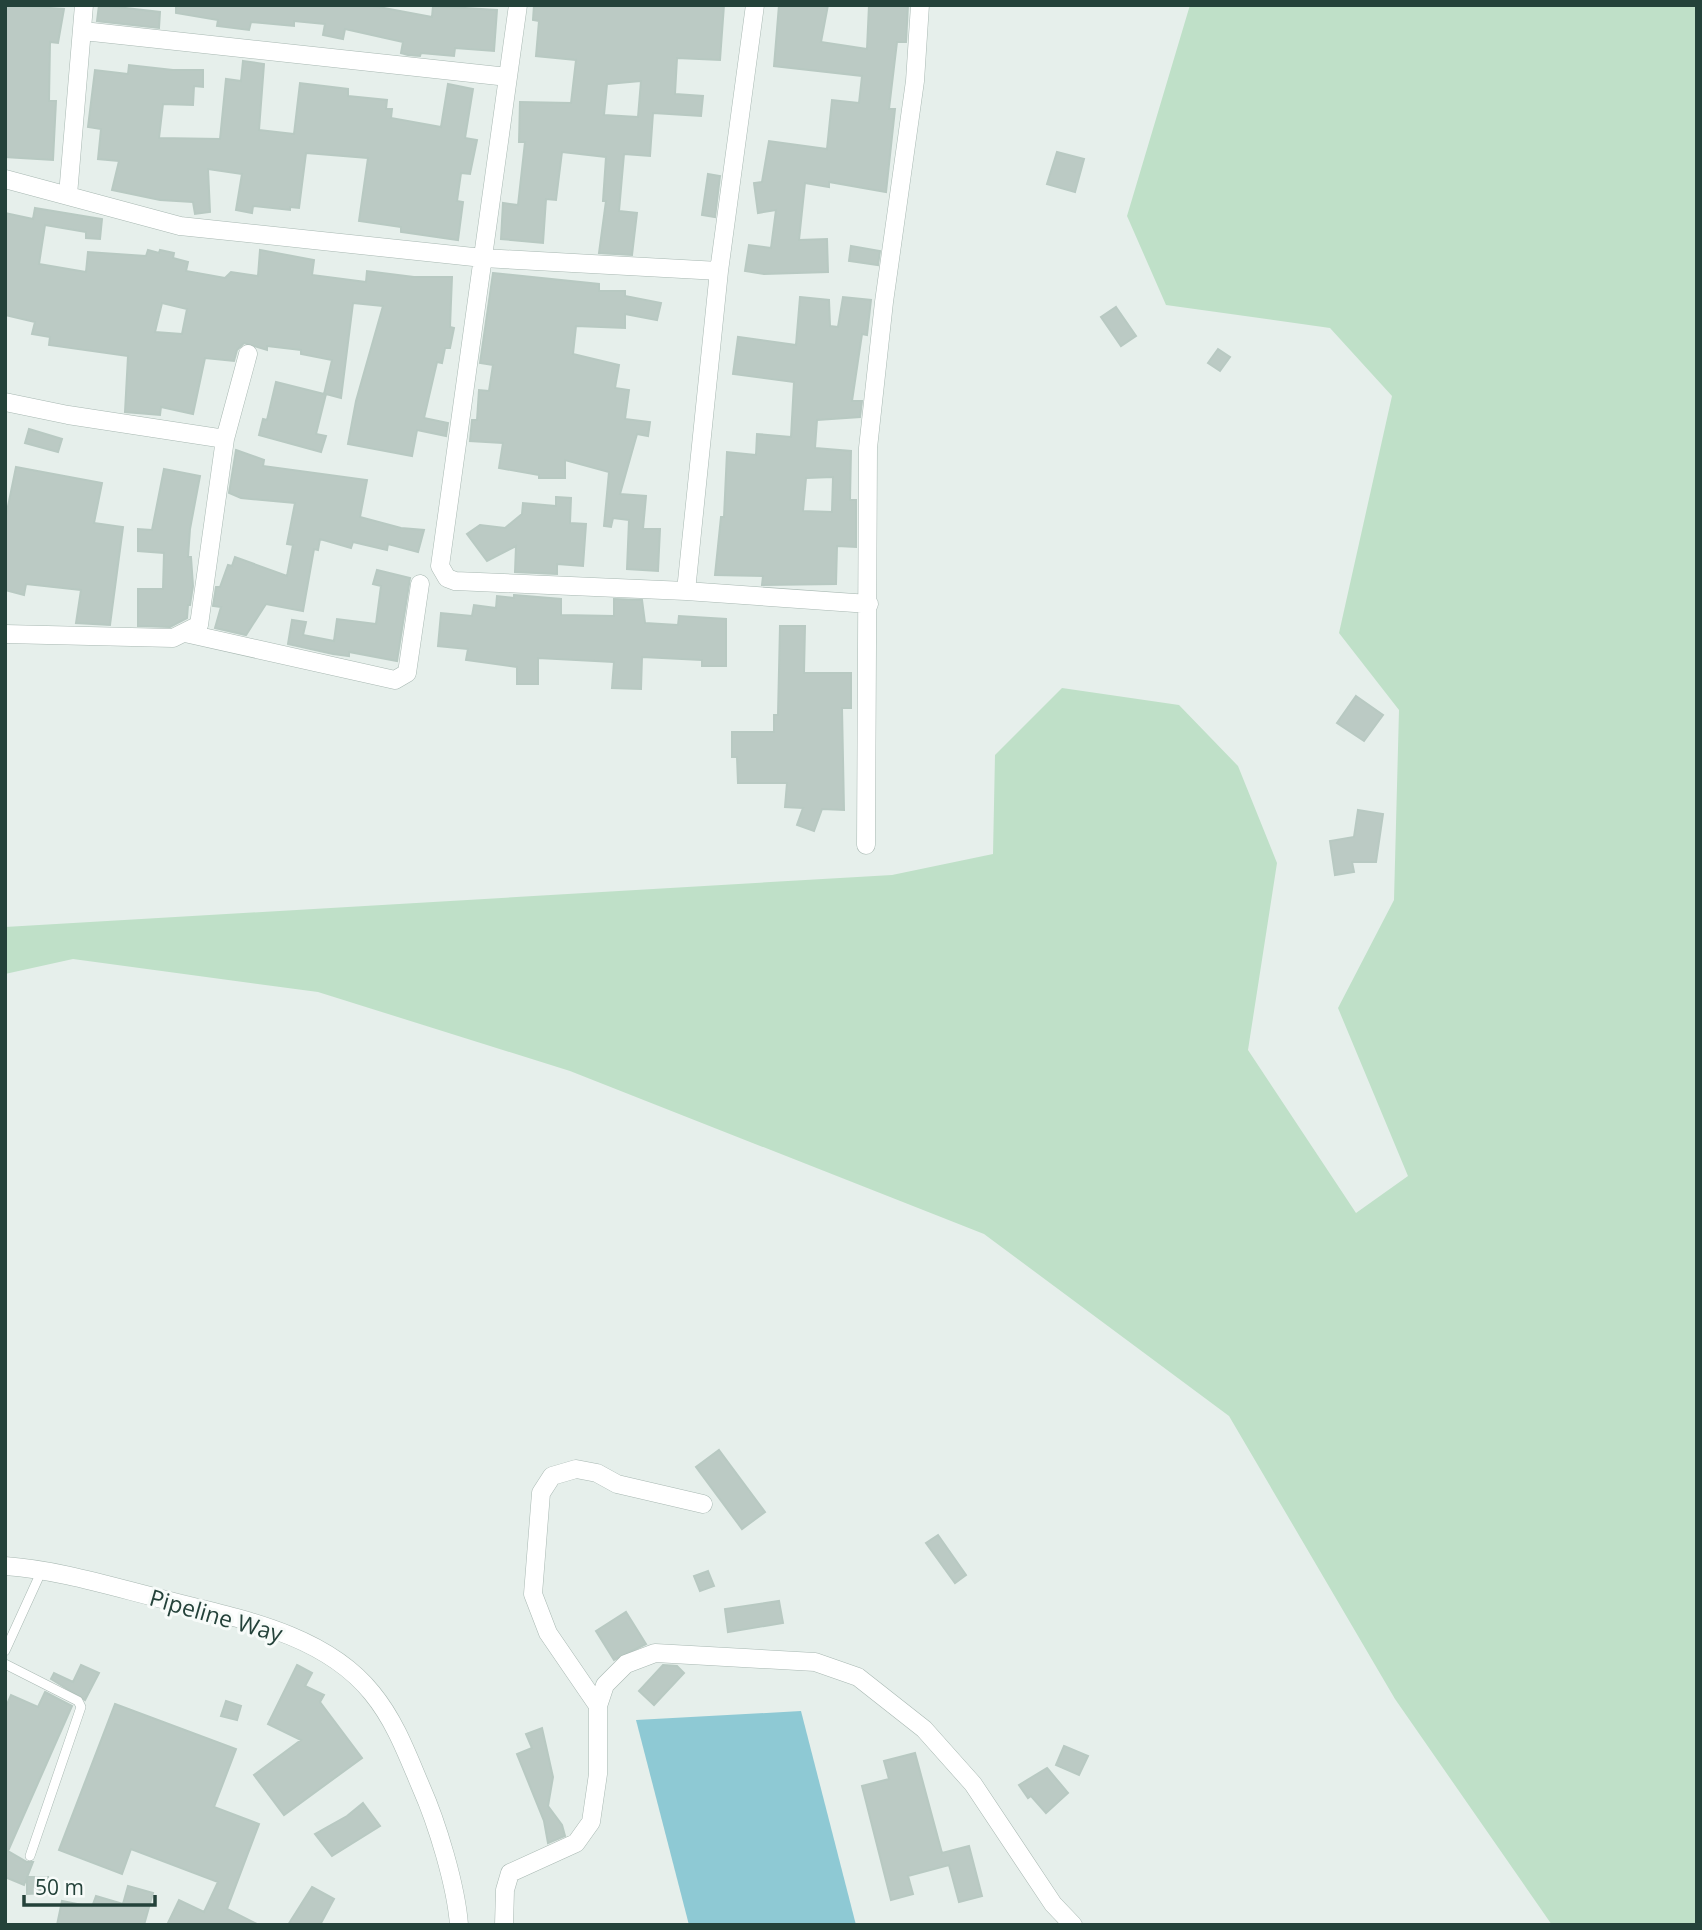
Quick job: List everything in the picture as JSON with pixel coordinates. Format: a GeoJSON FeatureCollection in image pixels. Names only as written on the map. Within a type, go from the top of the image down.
{"type":"FeatureCollection","features":[{"type":"Feature","properties":{"kind":"street"},"geometry":{"type":"LineString","coordinates":[[68,195],[84,5]]}},
{"type":"Feature","properties":{"kind":"street"},"geometry":{"type":"LineString","coordinates":[[518,5],[440,566],[443,573],[455,581],[686,591],[869,604]]}},
{"type":"Feature","properties":{"kind":"street"},"geometry":{"type":"LineString","coordinates":[[686,591],[719,271],[755,5]]}},
{"type":"Feature","properties":{"kind":"street"},"geometry":{"type":"LineString","coordinates":[[866,845],[868,448],[884,302],[914,93],[920,5]]}},
{"type":"Feature","properties":{"kind":"street"},"geometry":{"type":"LineString","coordinates":[[83,31],[508,77]]}},
{"type":"Feature","properties":{"kind":"street"},"geometry":{"type":"LineString","coordinates":[[5,179],[180,226],[483,258],[719,271]]}},
{"type":"Feature","properties":{"kind":"street"},"geometry":{"type":"LineString","coordinates":[[5,634],[173,638],[199,625],[225,439],[248,354]]}},
{"type":"Feature","properties":{"kind":"street"},"geometry":{"type":"LineString","coordinates":[[5,402],[68,415],[225,439]]}},
{"type":"Feature","properties":{"kind":"street"},"geometry":{"type":"LineString","coordinates":[[185,633],[395,680],[407,673],[420,584]]}},
{"type":"Feature","properties":{"kind":"street"},"geometry":{"type":"LineString","coordinates":[[598,1706],[548,1633],[533,1594],[541,1493],[552,1476],[576,1469],[597,1473],[617,1483],[703,1504]]}},
{"type":"Feature","properties":{"kind":"street","name":"Pipeline Way"},"geometry":{"type":"LineString","coordinates":[[5,1566],[43,1569],[243,1620],[298,1640],[337,1662],[371,1691],[397,1730],[430,1808],[459,1925]]}},
{"type":"Feature","properties":{"kind":"street"},"geometry":{"type":"LineString","coordinates":[[504,1925],[505,1890],[510,1873],[576,1843],[591,1822],[598,1774],[598,1706],[606,1685],[626,1664],[655,1653],[815,1662],[858,1677],[924,1730],[973,1784],[1053,1904],[1073,1925]]}},
{"type":"Feature","properties":{"kind":"lane"},"geometry":{"type":"LineString","coordinates":[[5,1651],[43,1569]]}},
{"type":"Feature","properties":{"kind":"lane"},"geometry":{"type":"LineString","coordinates":[[5,1664],[78,1701],[81,1707],[30,1856]]}},
{"type":"Feature","properties":{"kind":"green space"},"geometry":{"type":"Polygon","coordinates":[[[1190,5],[1697,5],[1697,1925],[1552,1925],[1395,1699],[1229,1416],[984,1234],[570,1071],[318,992],[73,959],[5,974],[5,927],[892,875],[993,854],[995,755],[1062,688],[1179,705],[1238,766],[1277,863],[1248,1050],[1356,1213],[1408,1176],[1338,1008],[1394,900],[1399,710],[1339,633],[1392,396],[1330,328],[1166,305],[1127,216],[1190,5]]]}},
{"type":"Feature","properties":{"kind":"water"},"geometry":{"type":"Polygon","coordinates":[[[801,1711],[856,1925],[689,1925],[636,1720],[801,1711]]]}},
{"type":"Feature","properties":{"kind":"building"},"geometry":{"type":"Polygon","coordinates":[[[5,5],[64,9],[58,43],[50,42],[49,101],[56,101],[53,160],[5,157],[5,5]]]}},
{"type":"Feature","properties":{"kind":"building"},"geometry":{"type":"Polygon","coordinates":[[[99,5],[160,12],[159,28],[97,21],[99,5]]]}},
{"type":"Feature","properties":{"kind":"building"},"geometry":{"type":"Polygon","coordinates":[[[176,5],[368,5],[432,17],[433,6],[497,10],[494,51],[455,48],[454,56],[421,53],[420,56],[408,55],[401,53],[403,42],[345,29],[343,39],[323,35],[325,24],[294,21],[294,26],[251,22],[249,30],[217,26],[218,20],[176,13],[176,5]]]}},
{"type":"Feature","properties":{"kind":"building"},"geometry":{"type":"Polygon","coordinates":[[[534,5],[724,5],[720,60],[677,58],[675,94],[703,96],[701,116],[653,113],[650,156],[624,154],[619,211],[637,213],[632,255],[599,253],[606,201],[603,201],[606,157],[562,152],[556,200],[546,199],[543,243],[501,239],[503,203],[518,205],[525,142],[519,142],[520,102],[571,103],[576,60],[536,56],[539,21],[533,20],[534,5]],[[641,81],[607,84],[604,115],[638,117],[641,81]]]}},
{"type":"Feature","properties":{"kind":"building"},"geometry":{"type":"Polygon","coordinates":[[[779,5],[828,5],[821,42],[867,49],[869,5],[908,5],[906,42],[897,42],[889,109],[895,109],[886,192],[829,182],[829,187],[805,183],[799,240],[827,239],[828,272],[764,274],[745,271],[749,245],[771,248],[776,210],[758,213],[754,183],[762,182],[769,141],[827,149],[832,100],[859,103],[862,76],[774,66],[779,5]]]}},
{"type":"Feature","properties":{"kind":"building"},"geometry":{"type":"Polygon","coordinates":[[[243,61],[264,64],[259,130],[294,134],[300,83],[348,89],[348,96],[387,100],[386,109],[392,109],[391,118],[441,127],[448,84],[473,89],[465,138],[477,140],[470,174],[461,173],[457,201],[463,202],[458,240],[401,232],[401,227],[359,221],[368,158],[306,153],[299,208],[290,207],[290,210],[253,206],[252,213],[236,210],[242,174],[208,169],[210,212],[195,214],[193,202],[160,200],[112,190],[119,161],[98,159],[101,129],[88,127],[95,70],[128,74],[129,65],[203,70],[203,87],[194,86],[193,105],[163,104],[159,138],[220,139],[226,79],[241,81],[243,61]]]}},
{"type":"Feature","properties":{"kind":"building"},"geometry":{"type":"Polygon","coordinates":[[[1057,152],[1084,159],[1075,192],[1047,184],[1057,152]]]}},
{"type":"Feature","properties":{"kind":"building"},"geometry":{"type":"Polygon","coordinates":[[[708,174],[720,176],[715,217],[702,215],[708,174]]]}},
{"type":"Feature","properties":{"kind":"building"},"geometry":{"type":"Polygon","coordinates":[[[35,208],[102,219],[100,239],[86,238],[86,232],[45,225],[39,264],[86,272],[88,252],[146,256],[148,250],[159,253],[160,250],[174,253],[173,258],[188,262],[186,271],[225,278],[231,272],[258,276],[260,250],[314,260],[312,275],[366,282],[367,271],[414,277],[452,277],[450,327],[454,328],[450,348],[445,348],[442,363],[437,362],[424,418],[448,423],[446,436],[417,430],[412,456],[348,444],[356,401],[383,306],[353,303],[341,398],[326,394],[316,434],[326,436],[321,452],[259,435],[263,419],[267,420],[276,382],[324,394],[332,360],[301,354],[301,350],[267,346],[267,350],[244,343],[237,350],[234,361],[205,358],[193,414],[161,407],[160,415],[125,412],[128,356],[49,345],[50,337],[32,334],[35,322],[5,315],[5,213],[33,219],[35,208]],[[162,303],[155,332],[182,334],[187,309],[162,303]]]}},
{"type":"Feature","properties":{"kind":"building"},"geometry":{"type":"Polygon","coordinates":[[[851,246],[880,251],[878,265],[849,261],[851,246]]]}},
{"type":"Feature","properties":{"kind":"building"},"geometry":{"type":"Polygon","coordinates":[[[493,273],[599,284],[599,291],[625,291],[625,296],[661,303],[657,320],[625,314],[625,328],[576,326],[573,354],[619,365],[615,388],[629,390],[625,419],[650,422],[648,436],[637,434],[620,494],[646,496],[643,529],[660,529],[658,571],[627,569],[629,520],[613,518],[611,527],[604,526],[609,472],[565,460],[565,478],[539,478],[539,475],[499,468],[503,443],[470,441],[472,420],[477,420],[479,390],[489,391],[493,365],[480,363],[493,273]]]}},
{"type":"Feature","properties":{"kind":"building"},"geometry":{"type":"Polygon","coordinates":[[[800,297],[829,300],[830,326],[838,327],[843,297],[871,300],[867,335],[862,334],[852,401],[862,401],[860,417],[817,420],[815,448],[851,451],[850,500],[856,500],[856,547],[837,546],[836,584],[762,585],[763,576],[715,575],[721,517],[724,517],[727,452],[756,455],[757,434],[791,437],[794,382],[733,374],[738,337],[796,345],[800,297]],[[833,477],[806,478],[803,511],[832,512],[833,477]]]}},
{"type":"Feature","properties":{"kind":"building"},"geometry":{"type":"Polygon","coordinates":[[[1116,307],[1136,336],[1121,346],[1101,317],[1116,307]]]}},
{"type":"Feature","properties":{"kind":"building"},"geometry":{"type":"Polygon","coordinates":[[[1218,349],[1230,357],[1220,371],[1208,363],[1218,349]]]}},
{"type":"Feature","properties":{"kind":"building"},"geometry":{"type":"Polygon","coordinates":[[[29,429],[62,439],[58,452],[25,443],[29,429]]]}},
{"type":"Feature","properties":{"kind":"building"},"geometry":{"type":"Polygon","coordinates":[[[236,450],[264,460],[263,466],[367,480],[360,517],[401,528],[424,530],[418,552],[388,544],[387,550],[353,542],[351,548],[320,539],[318,550],[314,549],[303,611],[266,604],[246,635],[215,628],[221,607],[213,606],[216,587],[220,587],[228,565],[232,566],[235,557],[287,576],[293,545],[287,544],[295,503],[241,498],[229,493],[236,450]]]}},
{"type":"Feature","properties":{"kind":"building"},"geometry":{"type":"Polygon","coordinates":[[[16,467],[102,483],[94,523],[123,527],[110,625],[76,623],[81,590],[26,584],[24,595],[5,590],[5,521],[16,467]]]}},
{"type":"Feature","properties":{"kind":"building"},"geometry":{"type":"Polygon","coordinates":[[[164,469],[200,476],[190,529],[188,557],[191,557],[193,586],[190,605],[187,618],[170,627],[138,626],[138,589],[163,589],[164,553],[138,551],[138,529],[152,530],[164,469]]]}},
{"type":"Feature","properties":{"kind":"building"},"geometry":{"type":"Polygon","coordinates":[[[556,497],[571,498],[570,523],[586,524],[583,566],[557,564],[557,574],[515,572],[516,546],[487,561],[467,534],[480,525],[505,528],[522,514],[523,503],[556,506],[556,497]]]}},
{"type":"Feature","properties":{"kind":"building"},"geometry":{"type":"Polygon","coordinates":[[[377,570],[410,578],[397,661],[349,652],[349,656],[333,654],[288,644],[292,620],[306,622],[303,635],[334,641],[337,619],[376,624],[381,586],[373,584],[377,570]]]}},
{"type":"Feature","properties":{"kind":"building"},"geometry":{"type":"Polygon","coordinates":[[[514,595],[561,599],[561,615],[614,616],[614,599],[642,600],[645,623],[678,625],[679,616],[726,619],[726,666],[702,666],[702,660],[642,657],[641,689],[612,688],[614,662],[538,658],[538,684],[517,684],[517,667],[466,660],[468,649],[438,646],[441,613],[472,616],[474,605],[496,608],[497,596],[514,598],[514,595]]]}},
{"type":"Feature","properties":{"kind":"building"},"geometry":{"type":"Polygon","coordinates":[[[780,626],[805,626],[804,673],[851,673],[851,708],[842,708],[844,810],[822,809],[814,831],[797,825],[803,808],[785,807],[787,783],[738,783],[737,757],[732,757],[732,732],[774,732],[774,715],[778,715],[780,626]]]}},
{"type":"Feature","properties":{"kind":"building"},"geometry":{"type":"Polygon","coordinates":[[[1356,696],[1383,715],[1364,741],[1337,723],[1356,696]]]}},
{"type":"Feature","properties":{"kind":"building"},"geometry":{"type":"Polygon","coordinates":[[[1358,810],[1383,814],[1376,862],[1352,862],[1354,872],[1335,875],[1330,841],[1354,837],[1358,810]]]}},
{"type":"Feature","properties":{"kind":"building"},"geometry":{"type":"Polygon","coordinates":[[[719,1450],[765,1512],[742,1529],[696,1467],[719,1450]]]}},
{"type":"Feature","properties":{"kind":"building"},"geometry":{"type":"Polygon","coordinates":[[[938,1535],[966,1575],[955,1583],[926,1543],[938,1535]]]}},
{"type":"Feature","properties":{"kind":"building"},"geometry":{"type":"Polygon","coordinates":[[[708,1571],[714,1586],[700,1591],[694,1576],[708,1571]]]}},
{"type":"Feature","properties":{"kind":"building"},"geometry":{"type":"Polygon","coordinates":[[[779,1601],[783,1623],[728,1632],[725,1609],[779,1601]]]}},
{"type":"Feature","properties":{"kind":"building"},"geometry":{"type":"Polygon","coordinates":[[[626,1612],[646,1644],[614,1660],[596,1631],[626,1612]]]}},
{"type":"Feature","properties":{"kind":"building"},"geometry":{"type":"Polygon","coordinates":[[[81,1665],[99,1673],[85,1700],[51,1679],[54,1673],[73,1682],[81,1665]]]}},
{"type":"Feature","properties":{"kind":"building"},"geometry":{"type":"Polygon","coordinates":[[[297,1665],[312,1673],[305,1686],[324,1695],[320,1702],[362,1758],[284,1815],[254,1775],[301,1740],[268,1724],[297,1665]]]}},
{"type":"Feature","properties":{"kind":"building"},"geometry":{"type":"Polygon","coordinates":[[[663,1665],[677,1666],[684,1673],[654,1705],[639,1691],[663,1665]]]}},
{"type":"Feature","properties":{"kind":"building"},"geometry":{"type":"Polygon","coordinates":[[[45,1692],[72,1706],[8,1851],[27,1862],[33,1862],[24,1885],[5,1877],[5,1709],[11,1695],[38,1707],[45,1692]]]}},
{"type":"Feature","properties":{"kind":"building"},"geometry":{"type":"Polygon","coordinates":[[[226,1701],[241,1706],[237,1720],[221,1716],[226,1701]]]}},
{"type":"Feature","properties":{"kind":"building"},"geometry":{"type":"Polygon","coordinates":[[[115,1704],[236,1749],[214,1807],[259,1824],[227,1909],[259,1925],[167,1925],[179,1900],[204,1912],[218,1882],[131,1849],[122,1874],[59,1850],[115,1704]]]}},
{"type":"Feature","properties":{"kind":"building"},"geometry":{"type":"Polygon","coordinates":[[[542,1728],[553,1777],[548,1806],[562,1825],[565,1836],[548,1843],[544,1821],[517,1754],[532,1748],[526,1734],[542,1728]]]}},
{"type":"Feature","properties":{"kind":"building"},"geometry":{"type":"Polygon","coordinates":[[[1064,1746],[1088,1756],[1079,1775],[1056,1765],[1064,1746]]]}},
{"type":"Feature","properties":{"kind":"building"},"geometry":{"type":"Polygon","coordinates":[[[915,1753],[942,1853],[969,1846],[982,1896],[959,1902],[949,1865],[908,1876],[913,1894],[891,1900],[862,1786],[889,1779],[884,1761],[915,1753]]]}},
{"type":"Feature","properties":{"kind":"building"},"geometry":{"type":"Polygon","coordinates":[[[1047,1768],[1068,1793],[1046,1813],[1031,1796],[1028,1798],[1019,1785],[1047,1768]]]}},
{"type":"Feature","properties":{"kind":"building"},"geometry":{"type":"Polygon","coordinates":[[[363,1803],[380,1826],[332,1856],[315,1834],[347,1816],[363,1803]]]}},
{"type":"Feature","properties":{"kind":"building"},"geometry":{"type":"Polygon","coordinates":[[[27,1877],[48,1877],[49,1893],[27,1894],[27,1877]]]}},
{"type":"Feature","properties":{"kind":"building"},"geometry":{"type":"Polygon","coordinates":[[[128,1886],[153,1893],[144,1925],[57,1925],[62,1901],[92,1907],[96,1896],[123,1904],[128,1886]]]}},
{"type":"Feature","properties":{"kind":"building"},"geometry":{"type":"Polygon","coordinates":[[[312,1887],[334,1899],[320,1925],[288,1925],[312,1887]]]}}]}
